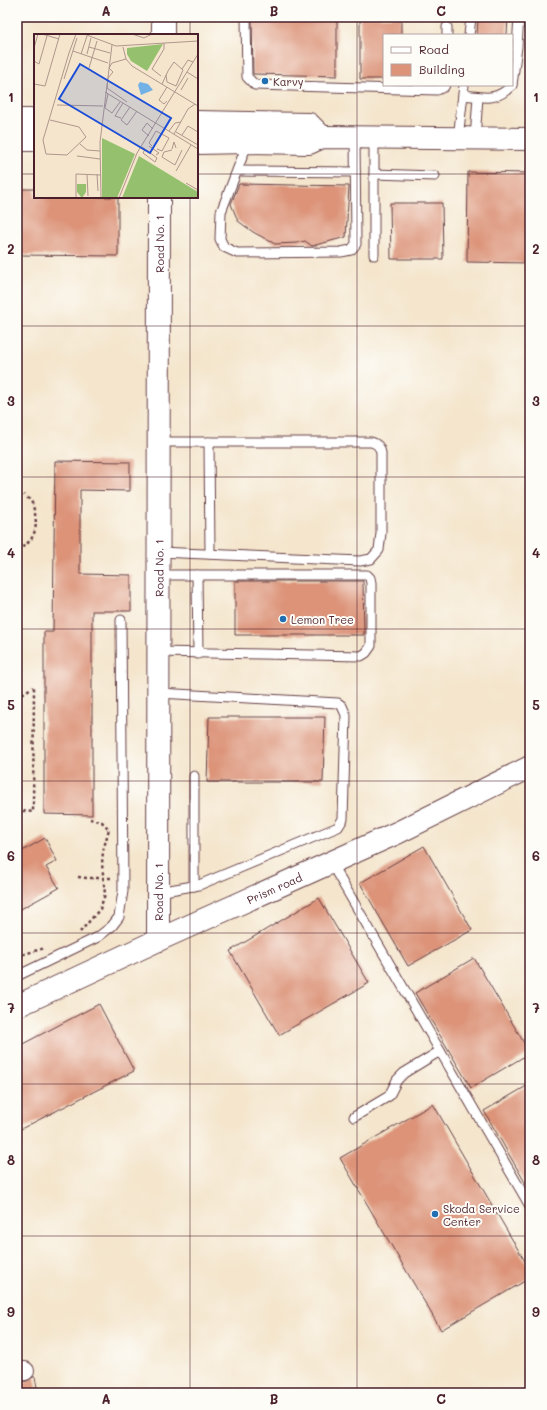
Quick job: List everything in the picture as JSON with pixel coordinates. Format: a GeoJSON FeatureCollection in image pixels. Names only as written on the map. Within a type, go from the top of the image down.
{"type":"FeatureCollection","features":[{"type":"Feature","properties":{"kind":"street"},"geometry":{"type":"LineString","coordinates":[[163,17],[163,34]]}},
{"type":"Feature","properties":{"kind":"street"},"geometry":{"type":"LineString","coordinates":[[17,120],[34,120]]}},
{"type":"Feature","properties":{"kind":"street"},"geometry":{"type":"LineString","coordinates":[[198,122],[309,124],[322,137]]}},
{"type":"Feature","properties":{"kind":"street"},"geometry":{"type":"LineString","coordinates":[[198,143],[309,143],[322,137],[530,139]]}},
{"type":"Feature","properties":{"kind":"street"},"geometry":{"type":"LineString","coordinates":[[17,140],[34,140]]}},
{"type":"Feature","properties":{"kind":"street","name":"Road No. 1"},"geometry":{"type":"LineString","coordinates":[[158,940],[159,198]]}},
{"type":"Feature","properties":{"kind":"street","name":"Prism road"},"geometry":{"type":"LineString","coordinates":[[17,1006],[158,940],[399,832],[530,767]]}},
{"type":"Feature","properties":{"kind":"lane"},"geometry":{"type":"LineString","coordinates":[[246,17],[247,76],[255,85],[437,90],[444,86]]}},
{"type":"Feature","properties":{"kind":"lane"},"geometry":{"type":"LineString","coordinates":[[469,34],[471,17]]}},
{"type":"Feature","properties":{"kind":"lane"},"geometry":{"type":"LineString","coordinates":[[513,77],[519,17]]}},
{"type":"Feature","properties":{"kind":"lane"},"geometry":{"type":"LineString","coordinates":[[464,86],[463,96],[467,139]]}},
{"type":"Feature","properties":{"kind":"lane"},"geometry":{"type":"LineString","coordinates":[[463,96],[496,97],[503,94],[511,86]]}},
{"type":"Feature","properties":{"kind":"lane"},"geometry":{"type":"LineString","coordinates":[[467,139],[478,97]]}},
{"type":"Feature","properties":{"kind":"lane"},"geometry":{"type":"LineString","coordinates":[[248,142],[238,171],[223,206],[220,239],[224,247],[237,253],[340,252],[351,250],[356,244],[355,172],[364,137]]}},
{"type":"Feature","properties":{"kind":"lane"},"geometry":{"type":"LineString","coordinates":[[364,137],[374,174],[374,255]]}},
{"type":"Feature","properties":{"kind":"lane"},"geometry":{"type":"LineString","coordinates":[[238,171],[355,172]]}},
{"type":"Feature","properties":{"kind":"lane"},"geometry":{"type":"LineString","coordinates":[[374,174],[435,176]]}},
{"type":"Feature","properties":{"kind":"lane"},"geometry":{"type":"LineString","coordinates":[[158,442],[371,442],[376,443],[380,447],[381,454],[381,533],[379,550],[371,559],[360,561],[159,552]]}},
{"type":"Feature","properties":{"kind":"lane"},"geometry":{"type":"LineString","coordinates":[[210,442],[210,554]]}},
{"type":"Feature","properties":{"kind":"lane"},"geometry":{"type":"LineString","coordinates":[[159,575],[367,575],[370,578],[371,583],[371,646],[366,653],[361,656],[198,654],[159,652]]}},
{"type":"Feature","properties":{"kind":"lane"},"geometry":{"type":"LineString","coordinates":[[197,575],[198,654]]}},
{"type":"Feature","properties":{"kind":"lane"},"geometry":{"type":"LineString","coordinates":[[17,976],[98,937],[112,926],[119,916],[123,890],[121,620]]}},
{"type":"Feature","properties":{"kind":"lane"},"geometry":{"type":"LineString","coordinates":[[158,892],[194,886],[338,827],[343,819],[345,712],[342,706],[338,703],[159,694]]}},
{"type":"Feature","properties":{"kind":"lane"},"geometry":{"type":"LineString","coordinates":[[194,776],[194,886]]}},
{"type":"Feature","properties":{"kind":"lane"},"geometry":{"type":"LineString","coordinates":[[331,863],[530,1206]]}},
{"type":"Feature","properties":{"kind":"lane"},"geometry":{"type":"LineString","coordinates":[[354,1117],[389,1096],[397,1080],[404,1073],[440,1051]]}},
{"type":"Feature","properties":{"kind":"path"},"geometry":{"type":"LineString","coordinates":[[17,550],[25,547],[35,535],[36,528],[32,501],[24,495]]}},
{"type":"Feature","properties":{"kind":"path"},"geometry":{"type":"LineString","coordinates":[[17,697],[34,687],[33,812],[17,809]]}},
{"type":"Feature","properties":{"kind":"path"},"geometry":{"type":"LineString","coordinates":[[79,933],[100,910],[105,894],[102,857],[109,829],[102,822],[90,819]]}},
{"type":"Feature","properties":{"kind":"path"},"geometry":{"type":"LineString","coordinates":[[78,876],[104,878],[122,877]]}},
{"type":"Feature","properties":{"kind":"path"},"geometry":{"type":"LineString","coordinates":[[17,956],[51,946]]}},
{"type":"Feature","properties":{"kind":"building"},"geometry":{"type":"Polygon","coordinates":[[[252,17],[337,17],[337,76],[253,74],[252,17]]]}},
{"type":"Feature","properties":{"kind":"building"},"geometry":{"type":"Polygon","coordinates":[[[360,17],[401,17],[401,34],[383,34],[383,79],[360,79],[360,17]]]}},
{"type":"Feature","properties":{"kind":"building"},"geometry":{"type":"Polygon","coordinates":[[[478,17],[508,17],[507,34],[477,34],[478,17]]]}},
{"type":"Feature","properties":{"kind":"building"},"geometry":{"type":"Polygon","coordinates":[[[468,172],[530,173],[530,263],[467,262],[468,172]]]}},
{"type":"Feature","properties":{"kind":"building"},"geometry":{"type":"Polygon","coordinates":[[[239,184],[349,186],[346,237],[312,246],[305,241],[275,244],[253,232],[238,221],[231,204],[239,184]]]}},
{"type":"Feature","properties":{"kind":"building"},"geometry":{"type":"Polygon","coordinates":[[[17,189],[34,189],[34,198],[118,198],[118,256],[17,255],[17,189]]]}},
{"type":"Feature","properties":{"kind":"building"},"geometry":{"type":"Polygon","coordinates":[[[390,203],[442,203],[443,259],[391,259],[390,203]]]}},
{"type":"Feature","properties":{"kind":"building"},"geometry":{"type":"Polygon","coordinates":[[[55,461],[130,462],[130,491],[80,490],[80,574],[131,575],[131,611],[92,611],[92,815],[44,814],[44,632],[53,632],[55,461]]]}},
{"type":"Feature","properties":{"kind":"building"},"geometry":{"type":"Polygon","coordinates":[[[235,581],[363,581],[364,635],[235,635],[235,581]]]}},
{"type":"Feature","properties":{"kind":"building"},"geometry":{"type":"Polygon","coordinates":[[[209,717],[325,717],[323,782],[207,782],[209,717]]]}},
{"type":"Feature","properties":{"kind":"building"},"geometry":{"type":"Polygon","coordinates":[[[45,838],[57,861],[46,867],[59,888],[17,911],[17,854],[45,838]]]}},
{"type":"Feature","properties":{"kind":"building"},"geometry":{"type":"Polygon","coordinates":[[[424,846],[472,930],[408,966],[360,883],[424,846]]]}},
{"type":"Feature","properties":{"kind":"building"},"geometry":{"type":"Polygon","coordinates":[[[319,898],[369,983],[279,1035],[230,951],[319,898]]]}},
{"type":"Feature","properties":{"kind":"building"},"geometry":{"type":"Polygon","coordinates":[[[474,958],[530,1053],[471,1088],[415,993],[474,958]]]}},
{"type":"Feature","properties":{"kind":"building"},"geometry":{"type":"Polygon","coordinates":[[[99,1004],[134,1071],[17,1131],[17,1047],[99,1004]]]}},
{"type":"Feature","properties":{"kind":"building"},"geometry":{"type":"Polygon","coordinates":[[[530,1084],[530,1191],[484,1111],[530,1084]]]}},
{"type":"Feature","properties":{"kind":"building","name":"Skoda Service Center"},"geometry":{"type":"Polygon","coordinates":[[[433,1104],[530,1270],[530,1278],[441,1330],[340,1158],[433,1104]]]}},
{"type":"Feature","properties":{"kind":"building"},"geometry":{"type":"Polygon","coordinates":[[[35,1377],[38,1393],[17,1393],[17,1382],[27,1381],[35,1377]]]}},
{"type":"Feature","properties":{"kind":"place","name":"Karvy"},"geometry":{"type":"Point","coordinates":[265,81]}},
{"type":"Feature","properties":{"kind":"place","name":"Lemon Tree"},"geometry":{"type":"Point","coordinates":[283,619]}},
{"type":"Feature","properties":{"kind":"place","name":"Skoda Service Center"},"geometry":{"type":"Point","coordinates":[435,1214]}}]}
